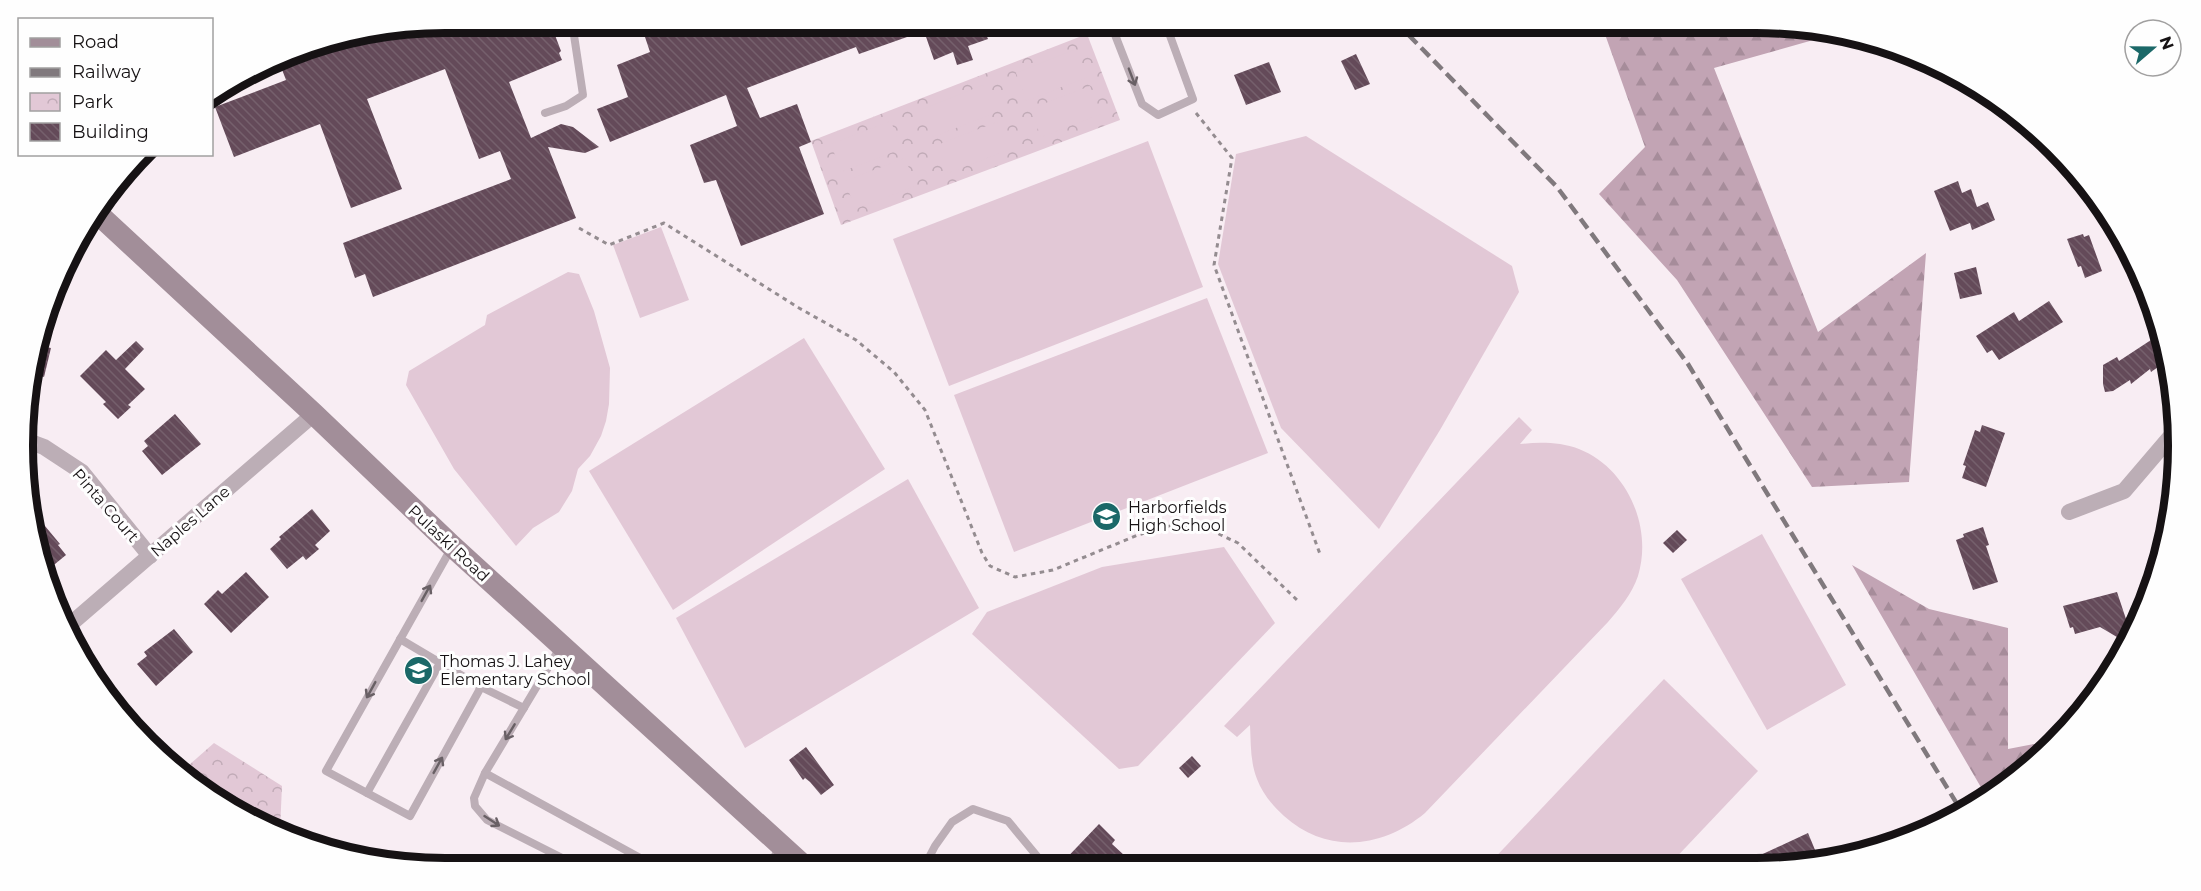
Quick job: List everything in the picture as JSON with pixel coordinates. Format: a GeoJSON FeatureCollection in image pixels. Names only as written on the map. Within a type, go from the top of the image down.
{"type":"FeatureCollection","features":[{"type":"Feature","properties":{"kind":"main road","name":"Pulaski Road"},"geometry":{"type":"LineString","coordinates":[[102,218],[314,414],[452,546],[795,858]]}},
{"type":"Feature","properties":{"kind":"street","name":"Naples Lane"},"geometry":{"type":"LineString","coordinates":[[73,622],[314,414]]}},
{"type":"Feature","properties":{"kind":"street"},"geometry":{"type":"LineString","coordinates":[[2069,512],[2124,491],[2168,440]]}},
{"type":"Feature","properties":{"kind":"street","name":"Pinta Court"},"geometry":{"type":"LineString","coordinates":[[33,443],[44,447],[82,472],[150,556]]}},
{"type":"Feature","properties":{"kind":"lane"},"geometry":{"type":"LineString","coordinates":[[545,113],[566,106],[583,95],[574,33]]}},
{"type":"Feature","properties":{"kind":"lane"},"geometry":{"type":"LineString","coordinates":[[1114,33],[1142,104],[1158,115],[1192,99],[1169,33]]}},
{"type":"Feature","properties":{"kind":"lane"},"geometry":{"type":"LineString","coordinates":[[452,546],[326,771],[410,816],[481,687]]}},
{"type":"Feature","properties":{"kind":"lane"},"geometry":{"type":"LineString","coordinates":[[400,639],[481,687],[524,708]]}},
{"type":"Feature","properties":{"kind":"lane"},"geometry":{"type":"LineString","coordinates":[[561,645],[485,773],[474,798],[475,806],[487,820],[562,858]]}},
{"type":"Feature","properties":{"kind":"lane"},"geometry":{"type":"LineString","coordinates":[[367,793],[440,663]]}},
{"type":"Feature","properties":{"kind":"lane"},"geometry":{"type":"LineString","coordinates":[[485,773],[640,858]]}},
{"type":"Feature","properties":{"kind":"lane"},"geometry":{"type":"LineString","coordinates":[[928,858],[934,846],[952,822],[973,809],[1008,821],[1039,858]]}},
{"type":"Feature","properties":{"kind":"lane"},"geometry":{"type":"LineString","coordinates":[[774,858],[781,845]]}},
{"type":"Feature","properties":{"kind":"path"},"geometry":{"type":"LineString","coordinates":[[1196,113],[1232,158],[1214,265],[1320,554]]}},
{"type":"Feature","properties":{"kind":"path"},"geometry":{"type":"LineString","coordinates":[[579,228],[609,245],[664,223],[799,308],[856,340],[894,372],[925,410],[982,553],[990,566],[1015,577],[1053,570],[1138,535],[1173,525],[1202,526],[1238,543],[1297,600]]}},
{"type":"Feature","properties":{"kind":"green space"},"geometry":{"type":"Polygon","coordinates":[[[1605,33],[1756,33],[1819,38],[1714,68],[1818,332],[1926,253],[1909,482],[1812,487],[1677,280],[1599,194],[1645,147],[1605,33]]]}},
{"type":"Feature","properties":{"kind":"green space"},"geometry":{"type":"Polygon","coordinates":[[[1087,34],[1120,120],[841,225],[811,141],[1087,34]]]}},
{"type":"Feature","properties":{"kind":"green space"},"geometry":{"type":"Polygon","coordinates":[[[1076,49],[1087,77],[1026,101],[1016,73],[1076,49]]]}},
{"type":"Feature","properties":{"kind":"green space"},"geometry":{"type":"Polygon","coordinates":[[[983,85],[994,113],[933,137],[923,109],[983,85]]]}},
{"type":"Feature","properties":{"kind":"green space"},"geometry":{"type":"Polygon","coordinates":[[[1090,86],[1101,114],[1041,137],[1030,109],[1090,86]]]}},
{"type":"Feature","properties":{"kind":"green space"},"geometry":{"type":"Polygon","coordinates":[[[891,121],[901,149],[841,172],[831,144],[891,121]]]}},
{"type":"Feature","properties":{"kind":"green space"},"geometry":{"type":"Polygon","coordinates":[[[997,122],[1008,150],[948,173],[937,145],[997,122]]]}},
{"type":"Feature","properties":{"kind":"green space"},"geometry":{"type":"Polygon","coordinates":[[[1306,136],[1512,266],[1519,292],[1440,430],[1379,529],[1281,428],[1218,264],[1236,154],[1306,136]]]}},
{"type":"Feature","properties":{"kind":"green space"},"geometry":{"type":"Polygon","coordinates":[[[1148,141],[1203,287],[949,386],[893,239],[1148,141]]]}},
{"type":"Feature","properties":{"kind":"green space"},"geometry":{"type":"Polygon","coordinates":[[[905,158],[916,186],[855,209],[845,181],[905,158]]]}},
{"type":"Feature","properties":{"kind":"green space"},"geometry":{"type":"Polygon","coordinates":[[[661,227],[689,300],[640,318],[613,245],[661,227]]]}},
{"type":"Feature","properties":{"kind":"green space"},"geometry":{"type":"Polygon","coordinates":[[[568,272],[579,274],[594,311],[610,368],[606,421],[590,456],[578,469],[572,491],[559,512],[533,528],[516,546],[454,469],[406,385],[409,371],[485,325],[487,315],[568,272]]]}},
{"type":"Feature","properties":{"kind":"green space"},"geometry":{"type":"Polygon","coordinates":[[[1207,298],[1268,453],[1014,552],[954,395],[1207,298]]]}},
{"type":"Feature","properties":{"kind":"green space"},"geometry":{"type":"Polygon","coordinates":[[[804,338],[885,469],[673,610],[589,471],[804,338]]]}},
{"type":"Feature","properties":{"kind":"green space"},"geometry":{"type":"Polygon","coordinates":[[[1519,417],[1532,430],[1520,444],[1550,443],[1579,449],[1596,458],[1611,470],[1623,485],[1639,519],[1642,538],[1642,557],[1638,576],[1632,589],[1608,622],[1425,813],[1409,825],[1373,840],[1355,842],[1318,837],[1301,829],[1276,808],[1259,784],[1252,759],[1250,725],[1237,737],[1224,726],[1519,417]]]}},
{"type":"Feature","properties":{"kind":"green space"},"geometry":{"type":"Polygon","coordinates":[[[908,479],[979,608],[745,748],[676,618],[908,479]]]}},
{"type":"Feature","properties":{"kind":"green space"},"geometry":{"type":"Polygon","coordinates":[[[1762,534],[1846,685],[1767,730],[1681,579],[1762,534]]]}},
{"type":"Feature","properties":{"kind":"green space"},"geometry":{"type":"Polygon","coordinates":[[[1224,547],[1275,623],[1138,766],[1119,769],[972,634],[987,612],[1102,567],[1224,547]]]}},
{"type":"Feature","properties":{"kind":"green space"},"geometry":{"type":"Polygon","coordinates":[[[1852,565],[1929,609],[2008,628],[2008,749],[2041,743],[2007,773],[1982,790],[1852,565]]]}},
{"type":"Feature","properties":{"kind":"green space"},"geometry":{"type":"Polygon","coordinates":[[[1664,679],[1758,771],[1676,858],[1495,858],[1664,679]]]}},
{"type":"Feature","properties":{"kind":"green space"},"geometry":{"type":"Polygon","coordinates":[[[214,743],[282,786],[280,823],[239,803],[187,767],[214,743]]]}},
{"type":"Feature","properties":{"kind":"building"},"geometry":{"type":"Polygon","coordinates":[[[554,33],[562,60],[509,82],[531,138],[561,124],[573,127],[599,147],[585,153],[548,147],[576,218],[373,297],[365,274],[355,278],[343,243],[511,179],[500,151],[479,159],[445,69],[367,99],[402,189],[351,208],[320,124],[234,157],[215,107],[286,80],[281,67],[313,55],[365,41],[419,34],[554,33]]]}},
{"type":"Feature","properties":{"kind":"building"},"geometry":{"type":"Polygon","coordinates":[[[644,33],[918,33],[859,54],[856,47],[747,88],[760,118],[797,104],[811,142],[799,147],[824,214],[741,246],[716,180],[704,183],[690,145],[737,126],[726,95],[610,142],[597,109],[628,97],[617,65],[650,52],[644,33]]]}},
{"type":"Feature","properties":{"kind":"building"},"geometry":{"type":"Polygon","coordinates":[[[925,33],[986,33],[988,39],[968,46],[973,60],[957,65],[953,52],[934,60],[925,33]]]}},
{"type":"Feature","properties":{"kind":"building"},"geometry":{"type":"Polygon","coordinates":[[[1356,54],[1370,84],[1355,90],[1341,61],[1356,54]]]}},
{"type":"Feature","properties":{"kind":"building"},"geometry":{"type":"Polygon","coordinates":[[[1269,62],[1281,92],[1246,105],[1234,75],[1269,62]]]}},
{"type":"Feature","properties":{"kind":"building"},"geometry":{"type":"Polygon","coordinates":[[[1958,181],[1962,193],[1971,189],[1977,207],[1988,202],[1995,220],[1972,230],[1970,223],[1950,231],[1934,191],[1958,181]]]}},
{"type":"Feature","properties":{"kind":"building"},"geometry":{"type":"Polygon","coordinates":[[[2083,234],[2084,237],[2089,235],[2102,271],[2085,278],[2067,239],[2083,234]]]}},
{"type":"Feature","properties":{"kind":"building"},"geometry":{"type":"Polygon","coordinates":[[[1976,267],[1982,294],[1960,299],[1954,273],[1976,267]]]}},
{"type":"Feature","properties":{"kind":"building"},"geometry":{"type":"Polygon","coordinates":[[[2049,301],[2063,322],[1999,360],[1992,350],[1987,353],[1976,336],[2014,312],[2019,321],[2049,301]]]}},
{"type":"Feature","properties":{"kind":"building"},"geometry":{"type":"Polygon","coordinates":[[[2151,340],[2156,348],[2160,366],[2151,372],[2150,369],[2131,384],[2130,380],[2113,391],[2105,392],[2103,365],[2117,357],[2119,361],[2151,340]]]}},
{"type":"Feature","properties":{"kind":"building"},"geometry":{"type":"Polygon","coordinates":[[[136,341],[144,349],[125,369],[145,389],[128,405],[131,407],[118,419],[103,404],[106,402],[80,376],[106,350],[116,360],[136,341]]]}},
{"type":"Feature","properties":{"kind":"building"},"geometry":{"type":"Polygon","coordinates":[[[45,347],[51,348],[44,377],[39,376],[45,347]]]}},
{"type":"Feature","properties":{"kind":"building"},"geometry":{"type":"Polygon","coordinates":[[[175,414],[201,444],[162,475],[142,451],[148,446],[144,441],[175,414]]]}},
{"type":"Feature","properties":{"kind":"building"},"geometry":{"type":"Polygon","coordinates":[[[1982,425],[2005,433],[1986,487],[1962,478],[1966,466],[1963,465],[1975,430],[1980,432],[1982,425]]]}},
{"type":"Feature","properties":{"kind":"building"},"geometry":{"type":"Polygon","coordinates":[[[312,509],[330,531],[315,545],[319,549],[306,560],[303,556],[287,569],[270,549],[281,539],[279,537],[312,509]]]}},
{"type":"Feature","properties":{"kind":"building"},"geometry":{"type":"Polygon","coordinates":[[[40,520],[60,544],[58,545],[66,555],[52,567],[40,520]]]}},
{"type":"Feature","properties":{"kind":"building"},"geometry":{"type":"Polygon","coordinates":[[[1983,527],[1989,545],[1986,546],[1998,582],[1973,590],[1956,540],[1964,537],[1963,534],[1983,527]]]}},
{"type":"Feature","properties":{"kind":"building"},"geometry":{"type":"Polygon","coordinates":[[[1677,530],[1687,540],[1673,553],[1663,543],[1677,530]]]}},
{"type":"Feature","properties":{"kind":"building"},"geometry":{"type":"Polygon","coordinates":[[[246,572],[269,597],[231,633],[204,604],[218,590],[222,594],[246,572]]]}},
{"type":"Feature","properties":{"kind":"building"},"geometry":{"type":"Polygon","coordinates":[[[2117,592],[2127,623],[2120,639],[2100,627],[2075,634],[2073,627],[2070,628],[2063,606],[2117,592]]]}},
{"type":"Feature","properties":{"kind":"building"},"geometry":{"type":"Polygon","coordinates":[[[174,629],[193,652],[156,686],[137,664],[147,656],[144,652],[174,629]]]}},
{"type":"Feature","properties":{"kind":"building"},"geometry":{"type":"Polygon","coordinates":[[[806,747],[834,785],[821,795],[810,782],[805,778],[803,780],[789,760],[806,747]]]}},
{"type":"Feature","properties":{"kind":"building"},"geometry":{"type":"Polygon","coordinates":[[[1192,756],[1201,766],[1188,778],[1179,768],[1192,756]]]}},
{"type":"Feature","properties":{"kind":"building"},"geometry":{"type":"Polygon","coordinates":[[[1099,824],[1115,840],[1112,844],[1127,858],[1067,858],[1099,824]]]}},
{"type":"Feature","properties":{"kind":"building"},"geometry":{"type":"Polygon","coordinates":[[[1808,833],[1816,853],[1782,857],[1754,858],[1808,833]]]}},
{"type":"Feature","properties":{"kind":"railway"},"geometry":{"type":"LineString","coordinates":[[1407,33],[1557,187],[1688,364],[1958,805]]}},
{"type":"Feature","properties":{"kind":"place","name":"Harborfields High School"},"geometry":{"type":"Point","coordinates":[1107,516]}},
{"type":"Feature","properties":{"kind":"place","name":"Thomas J. Lahey Elementary School"},"geometry":{"type":"Point","coordinates":[419,670]}}]}
